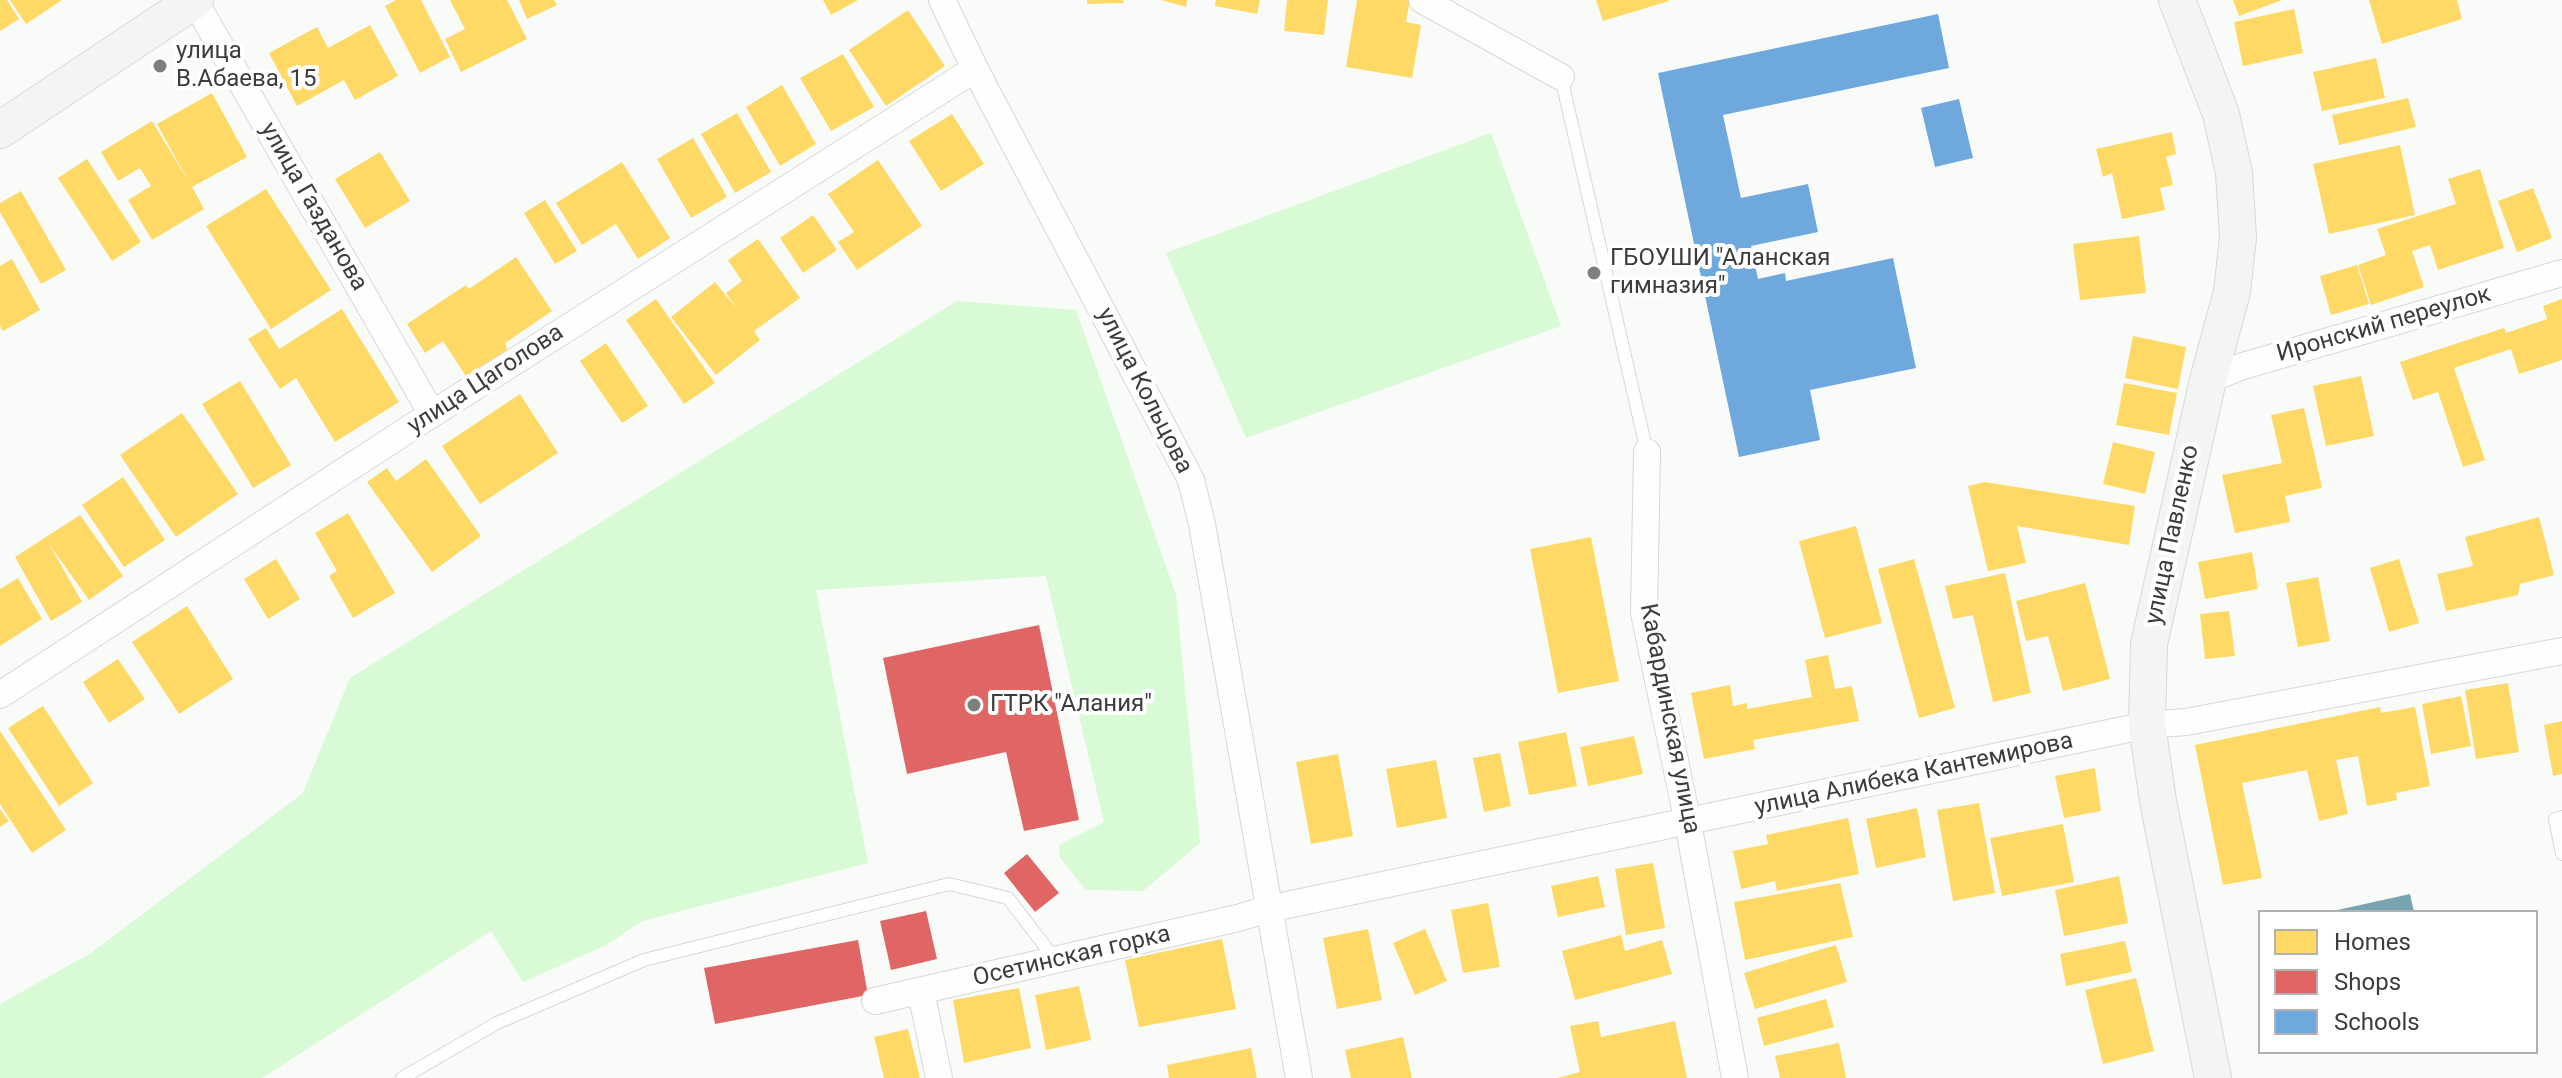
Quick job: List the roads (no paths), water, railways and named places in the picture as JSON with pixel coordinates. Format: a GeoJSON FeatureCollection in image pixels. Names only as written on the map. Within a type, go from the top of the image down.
{"type":"FeatureCollection","features":[{"type":"Feature","properties":{"kind":"main road"},"geometry":{"type":"LineString","coordinates":[[0,130],[194,0]]}},
{"type":"Feature","properties":{"kind":"main road","name":"улица Павленко"},"geometry":{"type":"LineString","coordinates":[[2177,0],[2221,114],[2234,173],[2238,237],[2232,292],[2208,380],[2149,644],[2147,725],[2156,788],[2213,1078]]}},
{"type":"Feature","properties":{"kind":"street","name":"улица Газданова"},"geometry":{"type":"LineString","coordinates":[[194,0],[432,414]]}},
{"type":"Feature","properties":{"kind":"street","name":"улица Кольцова"},"geometry":{"type":"LineString","coordinates":[[942,0],[975,69],[1191,480],[1205,540],[1299,1078]]}},
{"type":"Feature","properties":{"kind":"street"},"geometry":{"type":"LineString","coordinates":[[1422,0],[1561,77]]}},
{"type":"Feature","properties":{"kind":"street","name":"улица Цаголова"},"geometry":{"type":"LineString","coordinates":[[0,695],[432,414],[975,69]]}},
{"type":"Feature","properties":{"kind":"street","name":"Иронский переулок"},"geometry":{"type":"LineString","coordinates":[[2208,380],[2243,366],[2562,273]]}},
{"type":"Feature","properties":{"kind":"street","name":"Кабардинская улица"},"geometry":{"type":"LineString","coordinates":[[1647,452],[1644,613],[1688,823],[1735,1078]]}},
{"type":"Feature","properties":{"kind":"street","name":"улица Алибека Кантемирова"},"geometry":{"type":"LineString","coordinates":[[1268,909],[2147,725],[2186,722],[2562,651]]}},
{"type":"Feature","properties":{"kind":"street","name":"Осетинская горка"},"geometry":{"type":"LineString","coordinates":[[875,1001],[1268,909]]}},
{"type":"Feature","properties":{"kind":"street"},"geometry":{"type":"LineString","coordinates":[[921,992],[939,1078]]}},
{"type":"Feature","properties":{"kind":"lane","name":"Кабардинская улица"},"geometry":{"type":"LineString","coordinates":[[1561,77],[1647,452]]}},
{"type":"Feature","properties":{"kind":"lane"},"geometry":{"type":"LineString","coordinates":[[2562,817],[2555,819],[2562,854]]}},
{"type":"Feature","properties":{"kind":"lane"},"geometry":{"type":"LineString","coordinates":[[402,1078],[497,1023],[644,960],[949,884],[1008,898],[1056,960]]}},
{"type":"Feature","properties":{"kind":"place","name":"улица В.Абаева, 15"},"geometry":{"type":"Point","coordinates":[160,66]}},
{"type":"Feature","properties":{"kind":"place","name":"ГБОУШИ \"Аланская гимназия\""},"geometry":{"type":"Point","coordinates":[1594,273]}},
{"type":"Feature","properties":{"kind":"place","name":"ГТРК \"Алания\""},"geometry":{"type":"Point","coordinates":[974,705]}}]}
